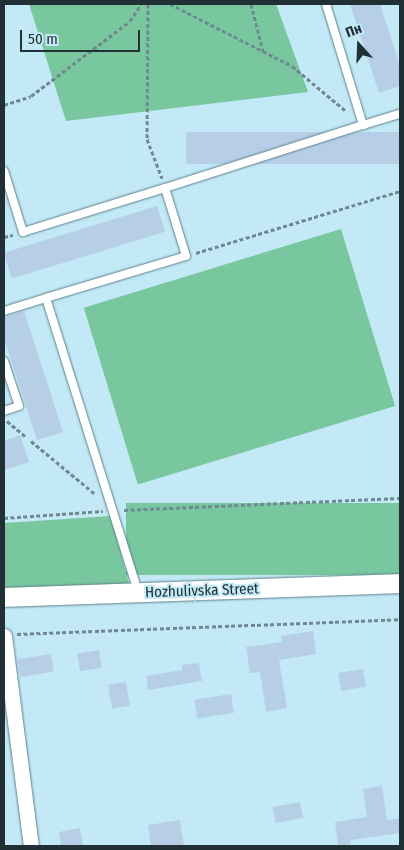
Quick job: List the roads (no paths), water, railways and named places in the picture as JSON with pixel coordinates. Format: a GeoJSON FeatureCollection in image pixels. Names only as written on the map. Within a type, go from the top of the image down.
{"type":"FeatureCollection","features":[{"type":"Feature","properties":{"kind":"street","name":"Hozhulivska Street"},"geometry":{"type":"LineString","coordinates":[[4,597],[139,594],[400,583]]}},
{"type":"Feature","properties":{"kind":"street"},"geometry":{"type":"LineString","coordinates":[[9,635],[31,846]]}},
{"type":"Feature","properties":{"kind":"lane"},"geometry":{"type":"LineString","coordinates":[[326,4],[363,125]]}},
{"type":"Feature","properties":{"kind":"lane"},"geometry":{"type":"LineString","coordinates":[[4,171],[23,232],[400,114]]}},
{"type":"Feature","properties":{"kind":"lane"},"geometry":{"type":"LineString","coordinates":[[4,311],[186,256],[165,188]]}},
{"type":"Feature","properties":{"kind":"lane"},"geometry":{"type":"LineString","coordinates":[[46,298],[115,510],[139,594]]}},
{"type":"Feature","properties":{"kind":"lane"},"geometry":{"type":"LineString","coordinates":[[4,361],[19,406],[4,411]]}}]}
